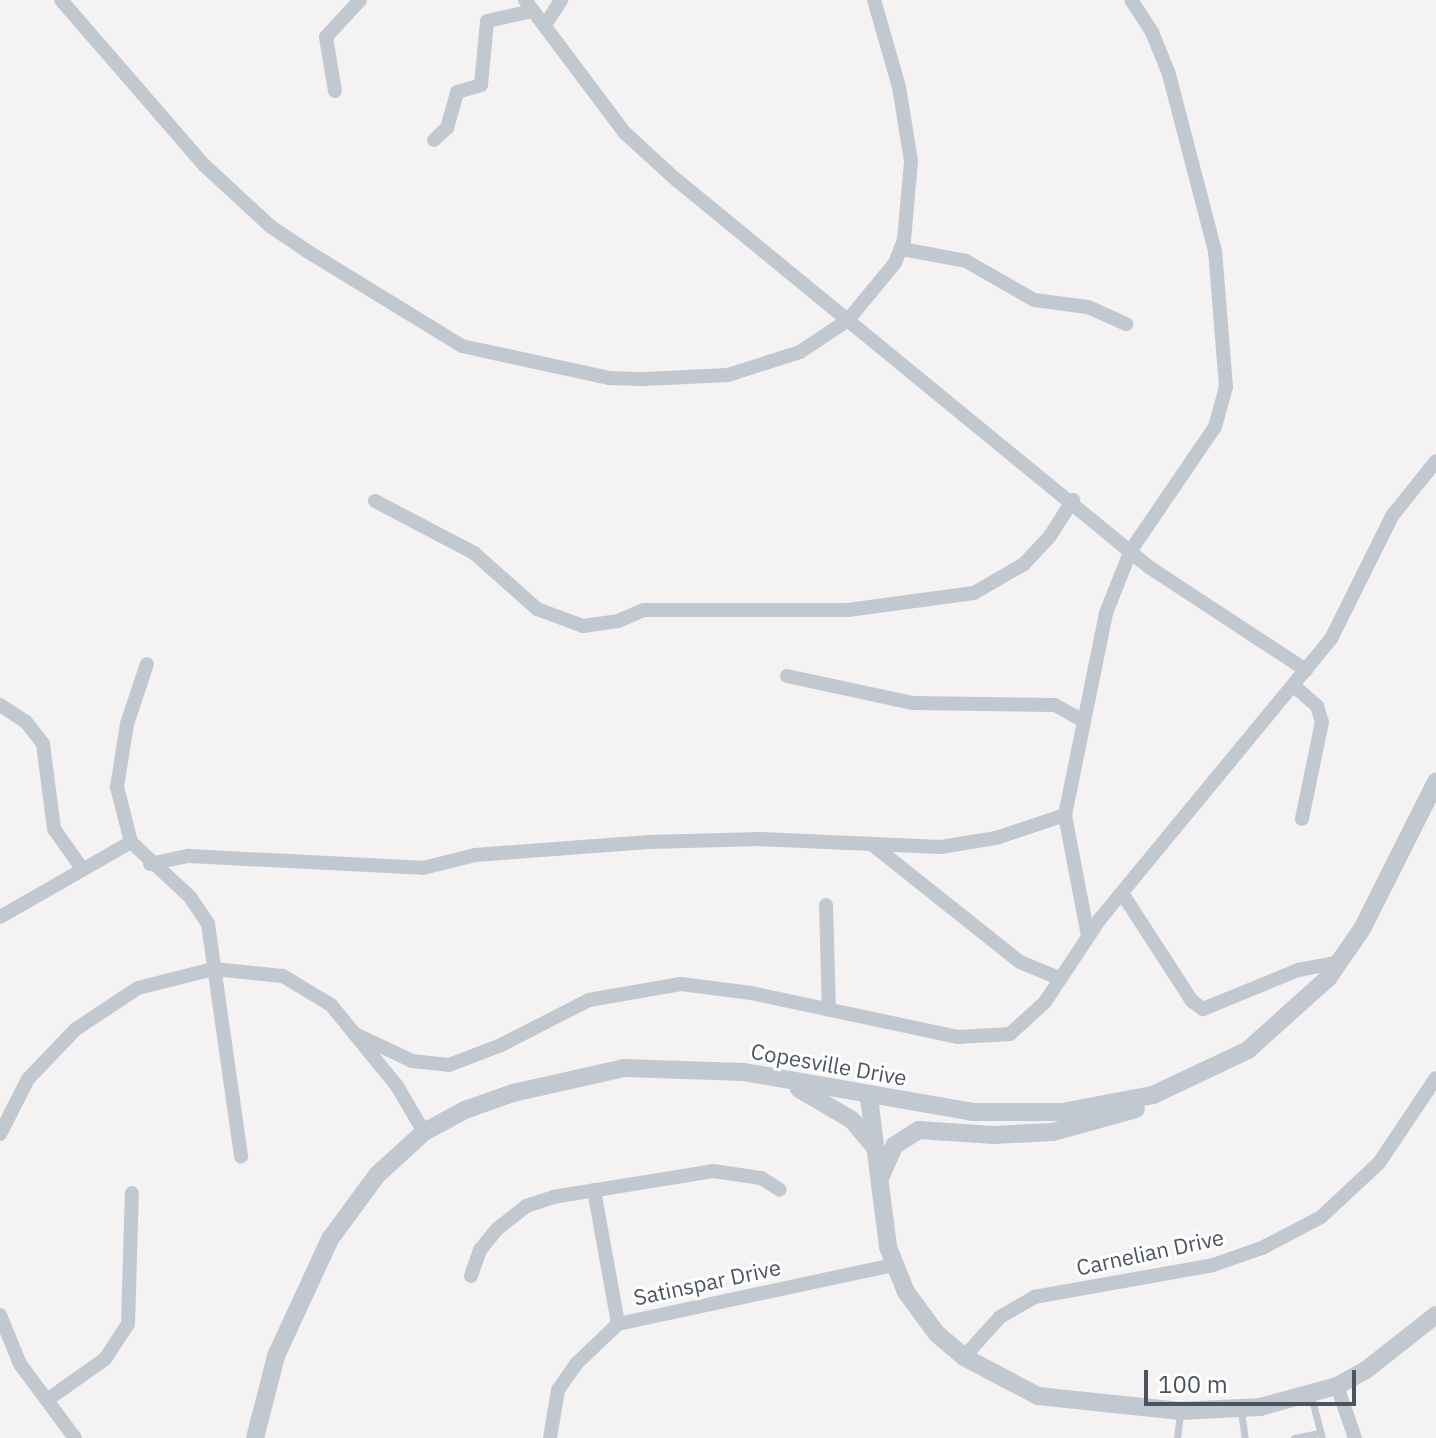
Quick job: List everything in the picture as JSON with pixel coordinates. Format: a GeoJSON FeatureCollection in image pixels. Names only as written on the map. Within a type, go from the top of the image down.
{"type":"FeatureCollection","features":[{"type":"Feature","properties":{"kind":"street"},"geometry":{"type":"LineString","coordinates":[[61,0],[204,165],[270,226],[462,346],[609,378],[685,379],[757,368],[800,352],[848,320],[888,275],[902,249],[911,161],[899,87],[874,0]]}},
{"type":"Feature","properties":{"kind":"street"},"geometry":{"type":"LineString","coordinates":[[335,91],[326,37],[360,0]]}},
{"type":"Feature","properties":{"kind":"street"},"geometry":{"type":"LineString","coordinates":[[545,25],[561,0]]}},
{"type":"Feature","properties":{"kind":"street"},"geometry":{"type":"LineString","coordinates":[[1088,936],[1065,815],[1082,720],[1112,591],[1131,550],[1215,427],[1225,399],[1228,356],[1215,251],[1181,117],[1152,32],[1131,0]]}},
{"type":"Feature","properties":{"kind":"street"},"geometry":{"type":"LineString","coordinates":[[434,140],[447,128],[457,92],[481,85],[487,21],[529,5],[648,155],[995,444],[1073,500],[1131,550],[1306,670]]}},
{"type":"Feature","properties":{"kind":"street"},"geometry":{"type":"LineString","coordinates":[[902,249],[966,261],[1034,300],[1088,307],[1126,324]]}},
{"type":"Feature","properties":{"kind":"street"},"geometry":{"type":"LineString","coordinates":[[355,1034],[412,1061],[449,1065],[501,1045],[589,1000],[633,989],[715,986],[958,1037],[1000,1037],[1032,1017],[1122,893],[1294,686],[1342,622],[1392,516],[1436,461]]}},
{"type":"Feature","properties":{"kind":"street"},"geometry":{"type":"LineString","coordinates":[[375,501],[474,553],[537,609],[583,626],[618,621],[644,610],[848,610],[974,593],[1024,564],[1050,536],[1073,500]]}},
{"type":"Feature","properties":{"kind":"street"},"geometry":{"type":"LineString","coordinates":[[147,664],[127,724],[117,787],[131,842],[202,913],[241,1157]]}},
{"type":"Feature","properties":{"kind":"street"},"geometry":{"type":"LineString","coordinates":[[787,676],[913,703],[1055,705],[1082,720]]}},
{"type":"Feature","properties":{"kind":"street"},"geometry":{"type":"LineString","coordinates":[[1294,686],[1317,706],[1322,722],[1302,819]]}},
{"type":"Feature","properties":{"kind":"street"},"geometry":{"type":"LineString","coordinates":[[0,705],[26,722],[43,744],[54,829],[81,867]]}},
{"type":"Feature","properties":{"kind":"street","name":"Copesville Drive"},"geometry":{"type":"LineString","coordinates":[[255,1438],[276,1356],[330,1239],[377,1175],[424,1132],[465,1110],[513,1093],[624,1068],[706,1068],[869,1098],[973,1112],[1025,1114],[1111,1106],[1153,1095],[1248,1050],[1341,962],[1436,782]]}},
{"type":"Feature","properties":{"kind":"street"},"geometry":{"type":"LineString","coordinates":[[1416,825],[1436,797]]}},
{"type":"Feature","properties":{"kind":"street"},"geometry":{"type":"LineString","coordinates":[[150,864],[189,856],[423,868],[475,855],[649,842],[759,839],[874,846],[969,843],[1065,815]]}},
{"type":"Feature","properties":{"kind":"street"},"geometry":{"type":"LineString","coordinates":[[0,917],[81,867],[131,842]]}},
{"type":"Feature","properties":{"kind":"street"},"geometry":{"type":"LineString","coordinates":[[874,846],[1020,962],[1061,979]]}},
{"type":"Feature","properties":{"kind":"street"},"geometry":{"type":"LineString","coordinates":[[1122,893],[1192,1001],[1203,1009],[1285,975],[1341,962]]}},
{"type":"Feature","properties":{"kind":"street"},"geometry":{"type":"LineString","coordinates":[[826,905],[829,1010]]}},
{"type":"Feature","properties":{"kind":"street"},"geometry":{"type":"LineString","coordinates":[[0,1134],[28,1079],[76,1029],[138,988],[213,969],[283,976],[331,1005],[397,1086],[424,1132]]}},
{"type":"Feature","properties":{"kind":"street","name":"Carnelian Drive"},"geometry":{"type":"LineString","coordinates":[[964,1357],[1022,1302],[1213,1265],[1262,1248],[1321,1217],[1379,1163],[1436,1078]]}},
{"type":"Feature","properties":{"kind":"street"},"geometry":{"type":"LineString","coordinates":[[779,1079],[836,1108],[875,1147]]}},
{"type":"Feature","properties":{"kind":"street"},"geometry":{"type":"LineString","coordinates":[[878,1182],[895,1145],[919,1130],[994,1135],[1053,1132],[1128,1113],[1153,1095]]}},
{"type":"Feature","properties":{"kind":"street"},"geometry":{"type":"LineString","coordinates":[[869,1098],[878,1182],[893,1265],[920,1314],[964,1357],[1038,1396],[1180,1411],[1241,1409],[1337,1386],[1389,1355],[1436,1315]]}},
{"type":"Feature","properties":{"kind":"street"},"geometry":{"type":"LineString","coordinates":[[471,1276],[486,1240],[526,1206],[594,1190],[713,1171],[761,1178],[780,1190]]}},
{"type":"Feature","properties":{"kind":"street"},"geometry":{"type":"LineString","coordinates":[[594,1190],[618,1324]]}},
{"type":"Feature","properties":{"kind":"street"},"geometry":{"type":"LineString","coordinates":[[47,1400],[105,1359],[128,1324],[132,1193]]}},
{"type":"Feature","properties":{"kind":"street","name":"Satinspar Drive"},"geometry":{"type":"LineString","coordinates":[[550,1438],[558,1390],[577,1363],[618,1324],[893,1265]]}},
{"type":"Feature","properties":{"kind":"street"},"geometry":{"type":"LineString","coordinates":[[0,1315],[20,1364],[75,1438]]}},
{"type":"Feature","properties":{"kind":"street"},"geometry":{"type":"LineString","coordinates":[[1337,1386],[1355,1438]]}},
{"type":"Feature","properties":{"kind":"lane"},"geometry":{"type":"LineString","coordinates":[[1294,1438],[1321,1436],[1310,1394]]}},
{"type":"Feature","properties":{"kind":"lane"},"geometry":{"type":"LineString","coordinates":[[1241,1409],[1245,1438]]}},
{"type":"Feature","properties":{"kind":"lane"},"geometry":{"type":"LineString","coordinates":[[1177,1438],[1180,1411]]}}]}
